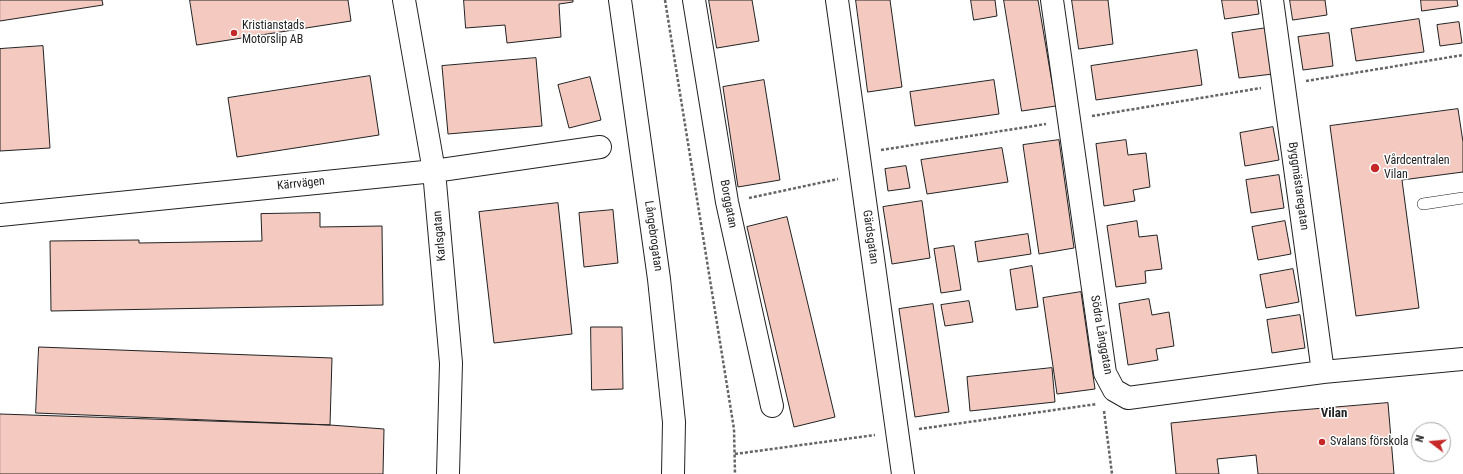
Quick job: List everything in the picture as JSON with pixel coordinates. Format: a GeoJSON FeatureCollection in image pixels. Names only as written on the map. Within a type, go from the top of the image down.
{"type":"FeatureCollection","features":[{"type":"Feature","properties":{"kind":"street","name":"Karlsgatan"},"geometry":{"type":"LineString","coordinates":[[404,0],[434,171],[451,363],[448,474]]}},
{"type":"Feature","properties":{"kind":"street","name":"Långebrogatan"},"geometry":{"type":"LineString","coordinates":[[620,0],[659,278],[674,422],[673,474]]}},
{"type":"Feature","properties":{"kind":"street","name":"Borggatan"},"geometry":{"type":"LineString","coordinates":[[694,0],[727,202],[772,406]]}},
{"type":"Feature","properties":{"kind":"street","name":"Gärdsgatan"},"geometry":{"type":"LineString","coordinates":[[837,0],[903,474]]}},
{"type":"Feature","properties":{"kind":"street","name":"Södra Långgatan"},"geometry":{"type":"LineString","coordinates":[[1052,0],[1105,373],[1114,390],[1128,398],[1323,372],[1463,359]]}},
{"type":"Feature","properties":{"kind":"street","name":"Byggmästaregatan"},"geometry":{"type":"LineString","coordinates":[[1272,0],[1323,372]]}},
{"type":"Feature","properties":{"kind":"street","name":"Kärrvägen"},"geometry":{"type":"LineString","coordinates":[[0,215],[434,171],[600,147]]}},
{"type":"Feature","properties":{"kind":"lane"},"geometry":{"type":"LineString","coordinates":[[1423,204],[1463,198]]}},
{"type":"Feature","properties":{"kind":"path"},"geometry":{"type":"LineString","coordinates":[[665,0],[734,429],[736,474]]}},
{"type":"Feature","properties":{"kind":"path"},"geometry":{"type":"LineString","coordinates":[[727,202],[860,164],[1069,120],[1463,56]]}},
{"type":"Feature","properties":{"kind":"path"},"geometry":{"type":"LineString","coordinates":[[735,454],[1104,403],[1112,474]]}},
{"type":"Feature","properties":{"kind":"building"},"geometry":{"type":"Polygon","coordinates":[[[0,0],[102,0],[103,5],[0,21],[0,0]]]}},
{"type":"Feature","properties":{"kind":"building","name":"Kristianstads Motorslip AB"},"geometry":{"type":"Polygon","coordinates":[[[190,0],[348,0],[351,21],[197,45],[190,0]]]}},
{"type":"Feature","properties":{"kind":"building"},"geometry":{"type":"Polygon","coordinates":[[[464,0],[573,0],[573,2],[559,4],[561,37],[507,43],[505,25],[466,28],[464,0]]]}},
{"type":"Feature","properties":{"kind":"building"},"geometry":{"type":"Polygon","coordinates":[[[709,0],[752,0],[759,41],[717,48],[709,0]]]}},
{"type":"Feature","properties":{"kind":"building"},"geometry":{"type":"Polygon","coordinates":[[[856,0],[890,0],[902,87],[868,92],[856,0]]]}},
{"type":"Feature","properties":{"kind":"building"},"geometry":{"type":"Polygon","coordinates":[[[971,0],[995,0],[997,16],[974,20],[971,0]]]}},
{"type":"Feature","properties":{"kind":"building"},"geometry":{"type":"Polygon","coordinates":[[[1004,0],[1038,0],[1056,106],[1022,111],[1004,0]]]}},
{"type":"Feature","properties":{"kind":"building"},"geometry":{"type":"Polygon","coordinates":[[[1072,0],[1108,0],[1113,44],[1079,49],[1072,0]]]}},
{"type":"Feature","properties":{"kind":"building"},"geometry":{"type":"Polygon","coordinates":[[[1222,0],[1257,0],[1259,14],[1225,19],[1222,0]]]}},
{"type":"Feature","properties":{"kind":"building"},"geometry":{"type":"Polygon","coordinates":[[[1290,0],[1325,0],[1327,15],[1293,20],[1290,0]]]}},
{"type":"Feature","properties":{"kind":"building"},"geometry":{"type":"Polygon","coordinates":[[[1421,0],[1457,0],[1458,6],[1422,11],[1421,0]]]}},
{"type":"Feature","properties":{"kind":"building"},"geometry":{"type":"Polygon","coordinates":[[[1419,19],[1424,52],[1356,61],[1351,29],[1419,19]]]}},
{"type":"Feature","properties":{"kind":"building"},"geometry":{"type":"Polygon","coordinates":[[[1459,22],[1462,43],[1440,46],[1437,25],[1459,22]]]}},
{"type":"Feature","properties":{"kind":"building"},"geometry":{"type":"Polygon","coordinates":[[[1267,28],[1273,74],[1239,78],[1232,33],[1267,28]]]}},
{"type":"Feature","properties":{"kind":"building"},"geometry":{"type":"Polygon","coordinates":[[[1329,33],[1333,66],[1303,70],[1298,37],[1329,33]]]}},
{"type":"Feature","properties":{"kind":"building"},"geometry":{"type":"Polygon","coordinates":[[[43,46],[50,148],[0,151],[0,49],[43,46]]]}},
{"type":"Feature","properties":{"kind":"building"},"geometry":{"type":"Polygon","coordinates":[[[1197,50],[1202,85],[1096,100],[1091,66],[1197,50]]]}},
{"type":"Feature","properties":{"kind":"building"},"geometry":{"type":"Polygon","coordinates":[[[536,58],[542,126],[448,134],[442,66],[536,58]]]}},
{"type":"Feature","properties":{"kind":"building"},"geometry":{"type":"Polygon","coordinates":[[[370,76],[379,135],[237,157],[228,98],[370,76]]]}},
{"type":"Feature","properties":{"kind":"building"},"geometry":{"type":"Polygon","coordinates":[[[590,77],[601,120],[569,128],[558,85],[590,77]]]}},
{"type":"Feature","properties":{"kind":"building"},"geometry":{"type":"Polygon","coordinates":[[[764,80],[780,180],[738,187],[723,87],[764,80]]]}},
{"type":"Feature","properties":{"kind":"building"},"geometry":{"type":"Polygon","coordinates":[[[994,80],[999,114],[915,126],[910,92],[994,80]]]}},
{"type":"Feature","properties":{"kind":"building"},"geometry":{"type":"Polygon","coordinates":[[[1458,109],[1463,142],[1463,172],[1402,180],[1419,308],[1356,316],[1330,126],[1458,109]]]}},
{"type":"Feature","properties":{"kind":"building"},"geometry":{"type":"Polygon","coordinates":[[[1273,127],[1279,160],[1245,166],[1240,133],[1273,127]]]}},
{"type":"Feature","properties":{"kind":"building"},"geometry":{"type":"Polygon","coordinates":[[[1059,140],[1074,248],[1039,254],[1023,145],[1059,140]]]}},
{"type":"Feature","properties":{"kind":"building"},"geometry":{"type":"Polygon","coordinates":[[[1126,140],[1128,155],[1146,153],[1150,187],[1133,190],[1135,201],[1104,206],[1096,144],[1126,140]]]}},
{"type":"Feature","properties":{"kind":"building"},"geometry":{"type":"Polygon","coordinates":[[[1002,148],[1008,182],[927,194],[921,160],[1002,148]]]}},
{"type":"Feature","properties":{"kind":"building"},"geometry":{"type":"Polygon","coordinates":[[[906,166],[910,188],[888,191],[885,169],[906,166]]]}},
{"type":"Feature","properties":{"kind":"building"},"geometry":{"type":"Polygon","coordinates":[[[1279,175],[1284,208],[1251,213],[1246,180],[1279,175]]]}},
{"type":"Feature","properties":{"kind":"building"},"geometry":{"type":"Polygon","coordinates":[[[922,201],[930,258],[892,264],[883,207],[922,201]]]}},
{"type":"Feature","properties":{"kind":"building"},"geometry":{"type":"Polygon","coordinates":[[[558,203],[572,334],[494,343],[479,212],[558,203]]]}},
{"type":"Feature","properties":{"kind":"building"},"geometry":{"type":"Polygon","coordinates":[[[613,210],[618,263],[584,267],[579,213],[613,210]]]}},
{"type":"Feature","properties":{"kind":"building"},"geometry":{"type":"Polygon","coordinates":[[[320,213],[320,227],[382,226],[383,305],[51,311],[50,241],[139,240],[139,243],[262,241],[261,214],[320,213]]]}},
{"type":"Feature","properties":{"kind":"building"},"geometry":{"type":"Polygon","coordinates":[[[787,217],[835,417],[794,427],[747,227],[787,217]]]}},
{"type":"Feature","properties":{"kind":"building"},"geometry":{"type":"Polygon","coordinates":[[[1137,221],[1139,237],[1157,235],[1162,269],[1145,271],[1146,283],[1116,287],[1107,226],[1137,221]]]}},
{"type":"Feature","properties":{"kind":"building"},"geometry":{"type":"Polygon","coordinates":[[[1285,221],[1291,254],[1258,260],[1252,227],[1285,221]]]}},
{"type":"Feature","properties":{"kind":"building"},"geometry":{"type":"Polygon","coordinates":[[[1028,234],[1031,254],[978,262],[975,242],[1028,234]]]}},
{"type":"Feature","properties":{"kind":"building"},"geometry":{"type":"Polygon","coordinates":[[[954,246],[961,290],[941,293],[934,249],[954,246]]]}},
{"type":"Feature","properties":{"kind":"building"},"geometry":{"type":"Polygon","coordinates":[[[1032,266],[1038,307],[1016,310],[1010,270],[1032,266]]]}},
{"type":"Feature","properties":{"kind":"building"},"geometry":{"type":"Polygon","coordinates":[[[1293,269],[1299,302],[1266,308],[1260,275],[1293,269]]]}},
{"type":"Feature","properties":{"kind":"building"},"geometry":{"type":"Polygon","coordinates":[[[1081,292],[1095,389],[1057,394],[1043,298],[1081,292]]]}},
{"type":"Feature","properties":{"kind":"building"},"geometry":{"type":"Polygon","coordinates":[[[1149,299],[1152,315],[1169,312],[1174,346],[1156,349],[1158,360],[1128,365],[1119,304],[1149,299]]]}},
{"type":"Feature","properties":{"kind":"building"},"geometry":{"type":"Polygon","coordinates":[[[969,301],[973,322],[945,326],[941,305],[969,301]]]}},
{"type":"Feature","properties":{"kind":"building"},"geometry":{"type":"Polygon","coordinates":[[[933,304],[949,412],[915,417],[899,309],[933,304]]]}},
{"type":"Feature","properties":{"kind":"building"},"geometry":{"type":"Polygon","coordinates":[[[1300,315],[1305,348],[1272,353],[1267,320],[1300,315]]]}},
{"type":"Feature","properties":{"kind":"building"},"geometry":{"type":"Polygon","coordinates":[[[591,327],[622,327],[623,389],[592,390],[591,327]]]}},
{"type":"Feature","properties":{"kind":"building"},"geometry":{"type":"Polygon","coordinates":[[[39,347],[332,358],[330,425],[36,413],[39,347]]]}},
{"type":"Feature","properties":{"kind":"building"},"geometry":{"type":"Polygon","coordinates":[[[1052,368],[1055,402],[970,411],[967,377],[1052,368]]]}},
{"type":"Feature","properties":{"kind":"building"},"geometry":{"type":"Polygon","coordinates":[[[1388,403],[1394,474],[1258,474],[1256,455],[1217,459],[1219,474],[1176,474],[1171,423],[1277,412],[1388,403]]]}},
{"type":"Feature","properties":{"kind":"building"},"geometry":{"type":"Polygon","coordinates":[[[0,414],[330,425],[384,429],[383,474],[0,474],[0,414]]]}},
{"type":"Feature","properties":{"kind":"place","name":"Kristianstads Motorslip AB"},"geometry":{"type":"Point","coordinates":[234,33]}},
{"type":"Feature","properties":{"kind":"place","name":"Vårdcentralen Vilan"},"geometry":{"type":"Point","coordinates":[1375,168]}},
{"type":"Feature","properties":{"kind":"place","name":"Svalans förskola"},"geometry":{"type":"Point","coordinates":[1322,442]}},
{"type":"Feature","properties":{"kind":"district","name":"Vilan"},"geometry":{"type":"Point","coordinates":[1334,414]}}]}
